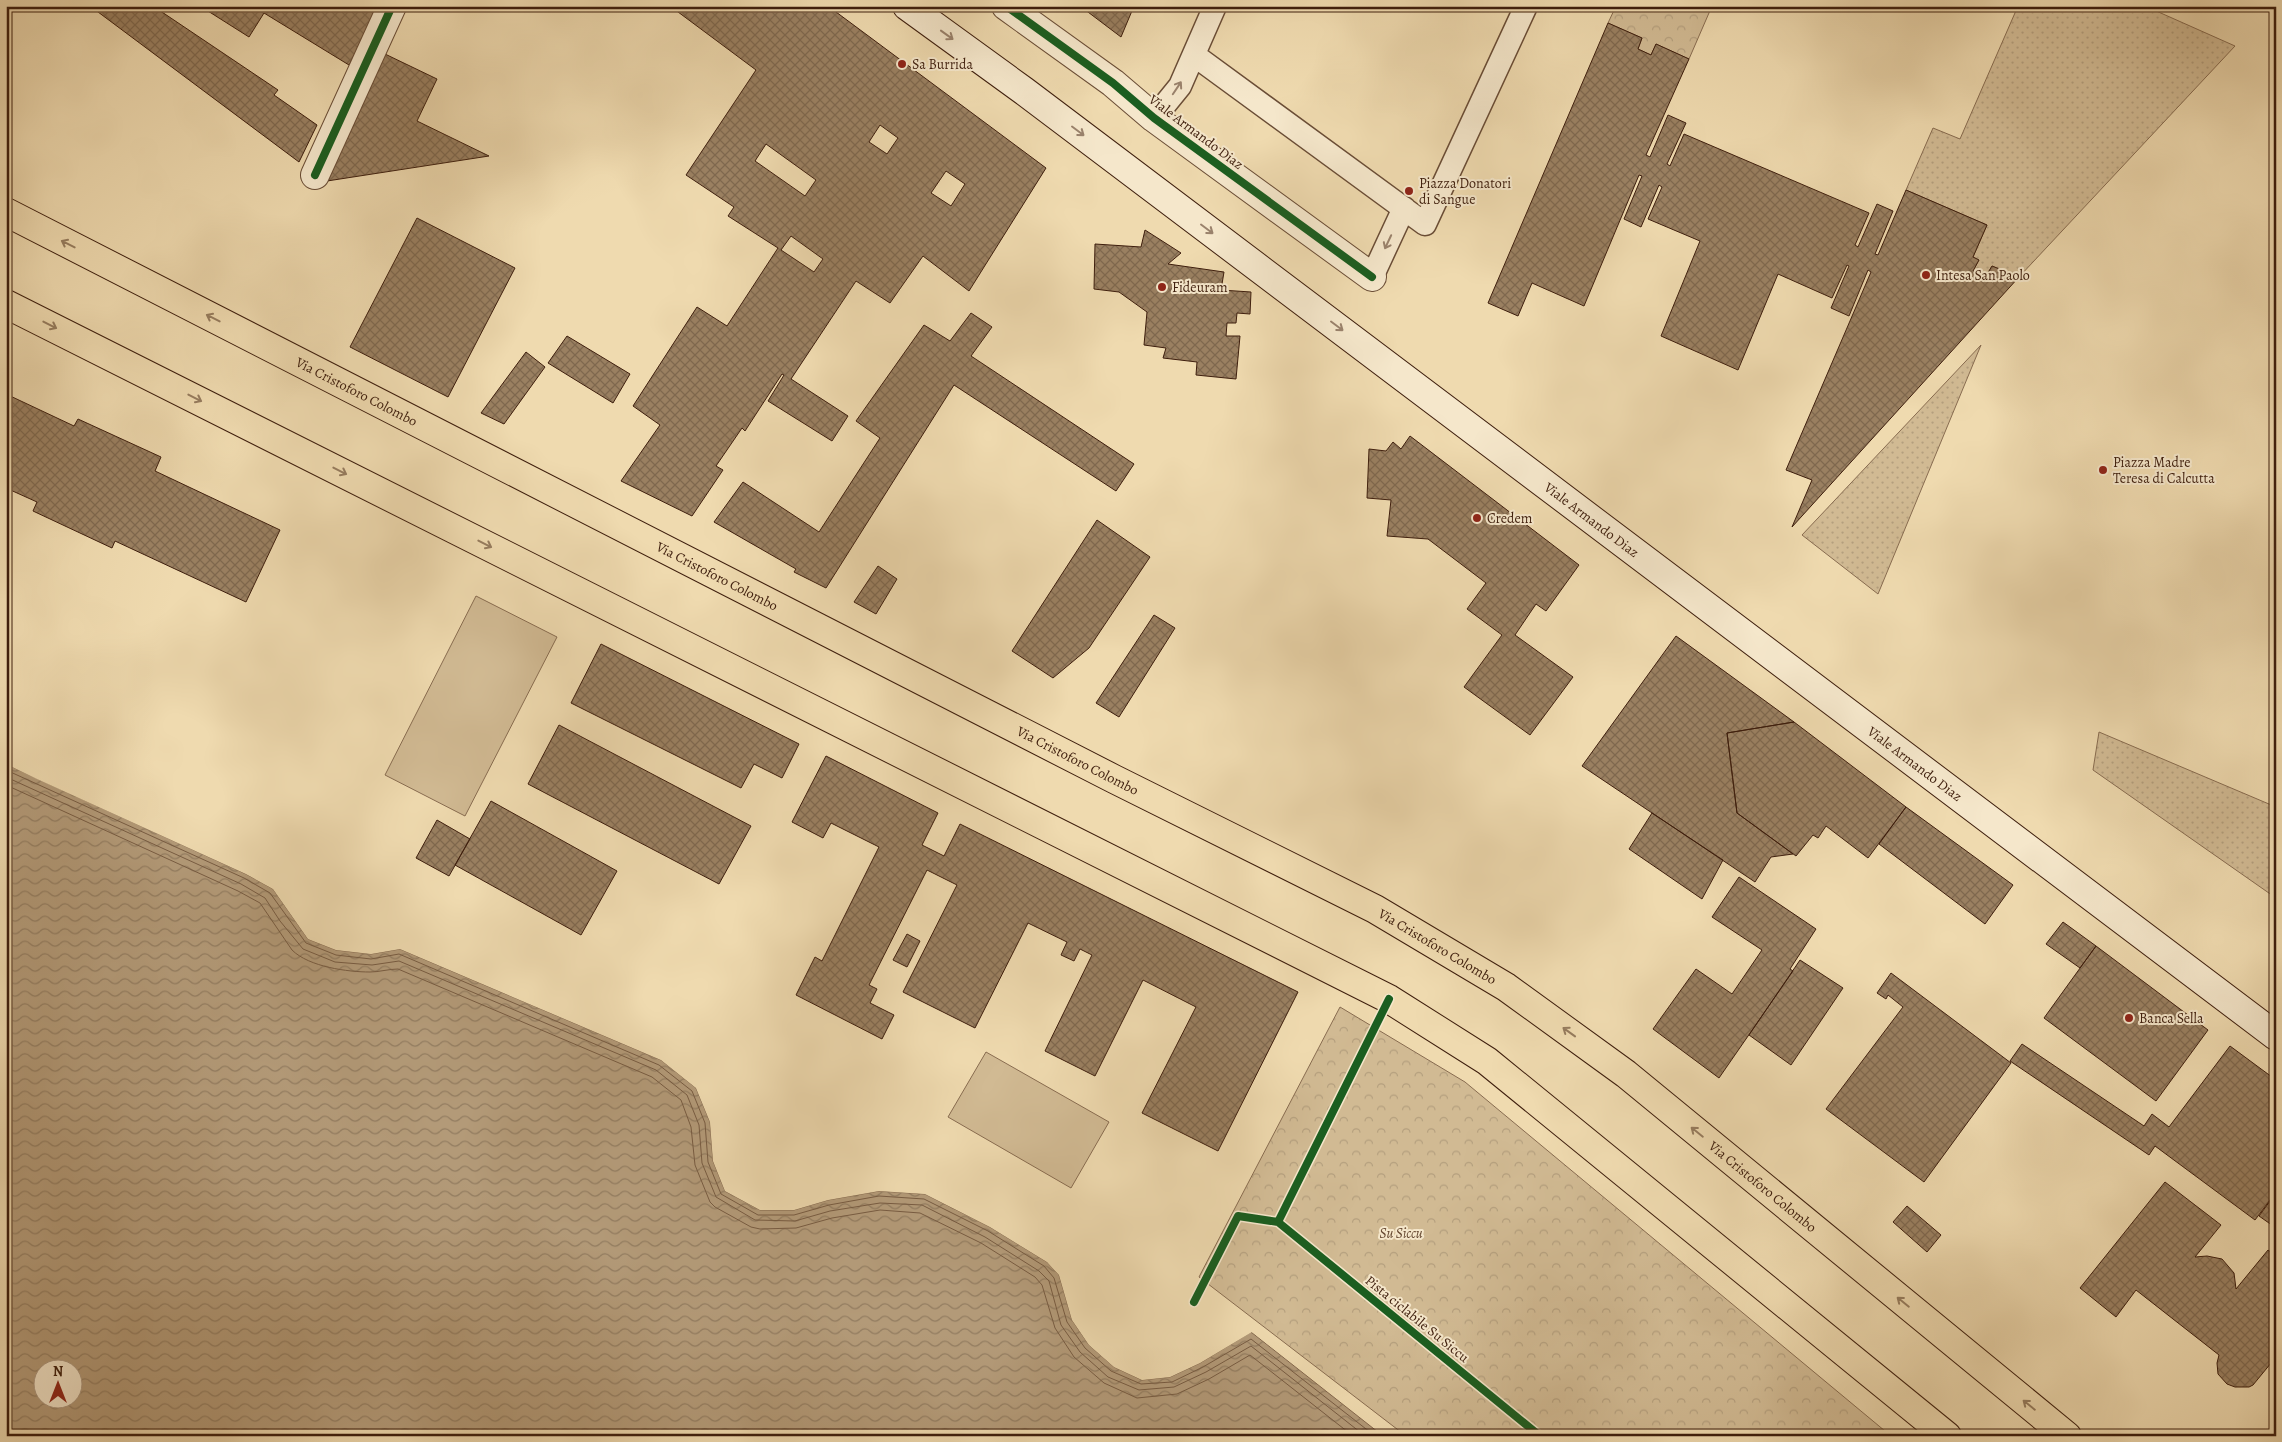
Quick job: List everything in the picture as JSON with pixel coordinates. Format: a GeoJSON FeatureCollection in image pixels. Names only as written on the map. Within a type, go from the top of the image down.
{"type":"FeatureCollection","features":[{"type":"Feature","properties":{"kind":"main road"},"geometry":{"type":"LineString","coordinates":[[315,175],[392,6]]}},
{"type":"Feature","properties":{"kind":"main road","name":"Viale Armando Diaz"},"geometry":{"type":"LineString","coordinates":[[907,6],[1032,96],[2276,1036]]}},
{"type":"Feature","properties":{"kind":"main road","name":"Viale Armando Diaz"},"geometry":{"type":"LineString","coordinates":[[1006,6],[1113,83],[1154,118],[1372,277]]}},
{"type":"Feature","properties":{"kind":"main road","name":"Via Cristoforo Colombo"},"geometry":{"type":"LineString","coordinates":[[6,212],[1105,775],[1375,909],[1506,987],[1626,1074],[2067,1436]]}},
{"type":"Feature","properties":{"kind":"main road"},"geometry":{"type":"LineString","coordinates":[[6,304],[1397,1004],[1487,1061],[1947,1436]]}},
{"type":"Feature","properties":{"kind":"lane"},"geometry":{"type":"LineString","coordinates":[[1154,118],[1180,86],[1215,6]]}},
{"type":"Feature","properties":{"kind":"lane"},"geometry":{"type":"LineString","coordinates":[[1194,55],[1425,224],[1526,6]]}},
{"type":"Feature","properties":{"kind":"lane"},"geometry":{"type":"LineString","coordinates":[[1372,277],[1404,208]]}},
{"type":"Feature","properties":{"kind":"green space"},"geometry":{"type":"Polygon","coordinates":[[[1616,6],[1712,6],[1689,59],[1656,44],[1651,55],[1638,49],[1642,38],[1608,23],[1616,6]]]}},
{"type":"Feature","properties":{"kind":"green space"},"geometry":{"type":"Polygon","coordinates":[[[2018,6],[2145,6],[2235,46],[2019,277],[1992,266],[1986,276],[1973,271],[1979,260],[1973,257],[1987,225],[1906,190],[1933,128],[1960,139],[2018,6]]]}},
{"type":"Feature","properties":{"kind":"green space"},"geometry":{"type":"Polygon","coordinates":[[[1981,345],[1878,594],[1802,535],[1981,345]]]}},
{"type":"Feature","properties":{"kind":"green space"},"geometry":{"type":"Polygon","coordinates":[[[476,596],[557,637],[465,816],[385,775],[476,596]]]}},
{"type":"Feature","properties":{"kind":"green space"},"geometry":{"type":"Polygon","coordinates":[[[2099,732],[2276,807],[2276,898],[2093,770],[2099,732]]]}},
{"type":"Feature","properties":{"kind":"green space","name":"Su Siccu"},"geometry":{"type":"Polygon","coordinates":[[[1340,1007],[1465,1082],[1891,1436],[1406,1436],[1199,1277],[1340,1007]]]}},
{"type":"Feature","properties":{"kind":"green space"},"geometry":{"type":"Polygon","coordinates":[[[986,1052],[1109,1122],[1071,1188],[948,1117],[986,1052]]]}},
{"type":"Feature","properties":{"kind":"water"},"geometry":{"type":"Polygon","coordinates":[[[6,764],[246,874],[273,889],[308,939],[336,950],[371,954],[400,949],[661,1060],[696,1088],[710,1122],[713,1161],[725,1191],[760,1210],[794,1210],[828,1200],[879,1191],[925,1194],[990,1227],[1047,1262],[1059,1275],[1072,1320],[1089,1345],[1114,1367],[1142,1380],[1170,1377],[1200,1363],[1251,1332],[1383,1436],[6,1436],[6,764]]]}},
{"type":"Feature","properties":{"kind":"pier"},"geometry":{"type":"Polygon","coordinates":[[[6,762],[247,872],[274,887],[309,937],[337,948],[371,951],[400,947],[663,1058],[699,1086],[712,1122],[716,1160],[727,1189],[761,1208],[793,1207],[827,1197],[879,1189],[926,1192],[991,1224],[1048,1260],[1061,1274],[1074,1319],[1091,1343],[1115,1365],[1143,1377],[1169,1375],[1252,1330],[1385,1436],[1252,1332],[1200,1363],[1170,1377],[1142,1380],[1114,1367],[1089,1345],[1072,1320],[1059,1275],[1047,1262],[990,1227],[925,1194],[879,1191],[828,1200],[794,1210],[760,1210],[725,1191],[713,1161],[710,1122],[696,1088],[661,1060],[400,949],[371,954],[336,950],[308,939],[273,889],[246,874],[37,779],[6,764],[6,762]]]}},
{"type":"Feature","properties":{"kind":"building"},"geometry":{"type":"Polygon","coordinates":[[[90,6],[153,6],[278,90],[274,95],[317,125],[299,162],[90,6]]]}},
{"type":"Feature","properties":{"kind":"building"},"geometry":{"type":"Polygon","coordinates":[[[200,6],[385,6],[349,65],[264,13],[249,37],[200,6]]]}},
{"type":"Feature","properties":{"kind":"building"},"geometry":{"type":"Polygon","coordinates":[[[670,6],[828,6],[1046,168],[969,291],[923,256],[890,303],[856,281],[791,379],[848,416],[832,441],[768,401],[784,375],[782,374],[745,431],[742,428],[716,466],[723,470],[692,516],[621,481],[660,425],[633,406],[697,307],[727,326],[778,248],[728,216],[734,207],[686,175],[756,70],[670,6]],[[880,125],[869,142],[887,154],[898,138],[880,125]],[[766,144],[755,161],[805,196],[816,180],[766,144]],[[946,171],[931,193],[951,206],[965,184],[946,171]],[[791,236],[781,250],[814,272],[823,259],[791,236]]]}},
{"type":"Feature","properties":{"kind":"building"},"geometry":{"type":"Polygon","coordinates":[[[1080,6],[1134,6],[1121,37],[1080,6]]]}},
{"type":"Feature","properties":{"kind":"building","name":"Intesa San Paolo"},"geometry":{"type":"Polygon","coordinates":[[[1608,23],[1642,38],[1638,49],[1651,55],[1656,44],[1689,59],[1646,155],[1650,157],[1668,115],[1686,123],[1667,164],[1670,166],[1684,134],[1869,213],[1855,245],[1858,247],[1877,204],[1893,211],[1875,254],[1878,255],[1906,190],[1987,225],[1973,257],[1979,260],[1973,271],[1986,276],[1992,266],[2019,277],[1792,527],[1812,480],[1786,470],[1871,272],[1868,270],[1849,316],[1831,308],[1849,266],[1847,265],[1832,298],[1778,274],[1738,370],[1661,336],[1700,241],[1648,219],[1662,187],[1659,185],[1641,227],[1624,219],[1642,176],[1639,175],[1584,306],[1532,283],[1518,316],[1488,303],[1608,23]]]}},
{"type":"Feature","properties":{"kind":"building"},"geometry":{"type":"Polygon","coordinates":[[[385,54],[437,79],[417,121],[489,156],[327,181],[385,54]]]}},
{"type":"Feature","properties":{"kind":"building"},"geometry":{"type":"Polygon","coordinates":[[[417,218],[515,268],[448,397],[350,347],[417,218]]]}},
{"type":"Feature","properties":{"kind":"building"},"geometry":{"type":"Polygon","coordinates":[[[1145,230],[1181,253],[1168,264],[1224,272],[1221,290],[1251,292],[1250,314],[1237,313],[1236,323],[1227,323],[1226,336],[1240,336],[1236,379],[1196,375],[1197,362],[1163,358],[1166,348],[1144,345],[1147,312],[1119,292],[1094,289],[1095,244],[1141,247],[1145,230]]]}},
{"type":"Feature","properties":{"kind":"building"},"geometry":{"type":"Polygon","coordinates":[[[971,313],[992,327],[971,356],[1134,464],[1116,491],[954,385],[826,588],[794,572],[796,569],[714,522],[743,482],[819,532],[880,438],[856,421],[924,325],[950,341],[971,313]]]}},
{"type":"Feature","properties":{"kind":"building"},"geometry":{"type":"Polygon","coordinates":[[[567,336],[630,374],[613,403],[548,363],[567,336]]]}},
{"type":"Feature","properties":{"kind":"building"},"geometry":{"type":"Polygon","coordinates":[[[526,352],[545,367],[504,424],[481,413],[526,352]]]}},
{"type":"Feature","properties":{"kind":"building"},"geometry":{"type":"Polygon","coordinates":[[[6,394],[74,426],[78,419],[161,457],[155,471],[280,530],[246,602],[115,541],[112,548],[33,511],[37,502],[6,488],[6,394]]]}},
{"type":"Feature","properties":{"kind":"building"},"geometry":{"type":"Polygon","coordinates":[[[1410,436],[1579,565],[1546,611],[1536,604],[1515,635],[1573,677],[1530,735],[1464,687],[1502,635],[1467,609],[1486,583],[1428,539],[1387,536],[1391,500],[1367,498],[1369,449],[1386,451],[1393,442],[1401,449],[1410,436]]]}},
{"type":"Feature","properties":{"kind":"building"},"geometry":{"type":"Polygon","coordinates":[[[1097,520],[1150,557],[1089,648],[1053,678],[1012,651],[1097,520]]]}},
{"type":"Feature","properties":{"kind":"building"},"geometry":{"type":"Polygon","coordinates":[[[878,566],[897,579],[876,614],[854,602],[878,566]]]}},
{"type":"Feature","properties":{"kind":"building"},"geometry":{"type":"Polygon","coordinates":[[[1154,615],[1175,628],[1119,717],[1096,703],[1154,615]]]}},
{"type":"Feature","properties":{"kind":"building"},"geometry":{"type":"Polygon","coordinates":[[[1676,636],[1794,722],[1727,733],[1737,813],[1793,854],[1771,857],[1755,882],[1582,766],[1676,636]]]}},
{"type":"Feature","properties":{"kind":"building"},"geometry":{"type":"Polygon","coordinates":[[[601,644],[799,744],[782,778],[754,764],[741,788],[571,703],[601,644]]]}},
{"type":"Feature","properties":{"kind":"building"},"geometry":{"type":"Polygon","coordinates":[[[1794,722],[1906,807],[1868,858],[1826,826],[1818,838],[1813,835],[1796,856],[1737,813],[1727,733],[1794,722]]]}},
{"type":"Feature","properties":{"kind":"building"},"geometry":{"type":"Polygon","coordinates":[[[559,725],[751,826],[719,884],[528,784],[559,725]]]}},
{"type":"Feature","properties":{"kind":"building"},"geometry":{"type":"Polygon","coordinates":[[[826,756],[938,813],[922,845],[944,856],[960,824],[1298,992],[1218,1151],[1142,1113],[1196,1007],[1143,980],[1095,1076],[1045,1051],[1092,955],[1080,949],[1074,961],[1061,955],[1067,942],[1028,923],[975,1028],[903,992],[957,885],[927,870],[869,985],[877,989],[870,1003],[894,1015],[882,1039],[796,995],[815,957],[822,961],[879,847],[831,823],[823,838],[792,822],[826,756]]]}},
{"type":"Feature","properties":{"kind":"building"},"geometry":{"type":"Polygon","coordinates":[[[491,801],[617,871],[581,935],[455,865],[491,801]]]}},
{"type":"Feature","properties":{"kind":"building"},"geometry":{"type":"Polygon","coordinates":[[[1906,807],[2013,885],[1985,924],[1879,844],[1906,807]]]}},
{"type":"Feature","properties":{"kind":"building"},"geometry":{"type":"Polygon","coordinates":[[[1652,813],[1723,860],[1702,899],[1629,849],[1652,813]]]}},
{"type":"Feature","properties":{"kind":"building"},"geometry":{"type":"Polygon","coordinates":[[[437,820],[470,839],[449,876],[416,858],[437,820]]]}},
{"type":"Feature","properties":{"kind":"building"},"geometry":{"type":"Polygon","coordinates":[[[1739,877],[1816,929],[1790,969],[1793,971],[1719,1078],[1653,1029],[1696,969],[1732,994],[1762,950],[1712,917],[1739,877]]]}},
{"type":"Feature","properties":{"kind":"building"},"geometry":{"type":"Polygon","coordinates":[[[2063,922],[2096,946],[2080,968],[2046,944],[2063,922]]]}},
{"type":"Feature","properties":{"kind":"building"},"geometry":{"type":"Polygon","coordinates":[[[907,934],[920,941],[907,967],[893,960],[907,934]]]}},
{"type":"Feature","properties":{"kind":"building"},"geometry":{"type":"Polygon","coordinates":[[[2096,946],[2208,1030],[2156,1101],[2044,1018],[2096,946]]]}},
{"type":"Feature","properties":{"kind":"building"},"geometry":{"type":"Polygon","coordinates":[[[1800,960],[1843,988],[1791,1065],[1749,1035],[1800,960]]]}},
{"type":"Feature","properties":{"kind":"building"},"geometry":{"type":"Polygon","coordinates":[[[1891,973],[2011,1063],[1924,1182],[1826,1109],[1903,1007],[1888,995],[1886,999],[1877,993],[1891,973]]]}},
{"type":"Feature","properties":{"kind":"building"},"geometry":{"type":"Polygon","coordinates":[[[2022,1044],[2144,1126],[2152,1114],[2169,1127],[2230,1046],[2276,1080],[2276,1192],[2255,1220],[2155,1146],[2149,1155],[2010,1061],[2022,1044]]]}},
{"type":"Feature","properties":{"kind":"building"},"geometry":{"type":"Polygon","coordinates":[[[2165,1182],[2221,1225],[2195,1257],[2207,1256],[2222,1259],[2234,1273],[2236,1289],[2268,1250],[2276,1256],[2276,1357],[2253,1385],[2249,1387],[2235,1387],[2227,1384],[2218,1374],[2217,1363],[2219,1355],[2136,1290],[2116,1317],[2080,1288],[2165,1182]]]}},
{"type":"Feature","properties":{"kind":"building"},"geometry":{"type":"Polygon","coordinates":[[[2276,1193],[2276,1228],[2259,1216],[2276,1193]]]}},
{"type":"Feature","properties":{"kind":"building"},"geometry":{"type":"Polygon","coordinates":[[[1907,1206],[1941,1235],[1927,1252],[1893,1222],[1907,1206]]]}},
{"type":"Feature","properties":{"kind":"cycle path"},"geometry":{"type":"LineString","coordinates":[[315,175],[392,6]]}},
{"type":"Feature","properties":{"kind":"cycle path"},"geometry":{"type":"LineString","coordinates":[[1006,6],[1113,83],[1154,118],[1372,277]]}},
{"type":"Feature","properties":{"kind":"cycle path","name":"Pista ciclabile Su Siccu"},"geometry":{"type":"LineString","coordinates":[[1389,999],[1278,1222],[1540,1436]]}},
{"type":"Feature","properties":{"kind":"cycle path"},"geometry":{"type":"LineString","coordinates":[[1194,1302],[1238,1216],[1278,1222]]}},
{"type":"Feature","properties":{"kind":"place","name":"Sa Burrida"},"geometry":{"type":"Point","coordinates":[902,64]}},
{"type":"Feature","properties":{"kind":"place","name":"Piazza Donatori di Sangue"},"geometry":{"type":"Point","coordinates":[1409,191]}},
{"type":"Feature","properties":{"kind":"place","name":"Intesa San Paolo"},"geometry":{"type":"Point","coordinates":[1926,275]}},
{"type":"Feature","properties":{"kind":"place","name":"Fideuram"},"geometry":{"type":"Point","coordinates":[1162,287]}},
{"type":"Feature","properties":{"kind":"place","name":"Piazza Madre Teresa di Calcutta"},"geometry":{"type":"Point","coordinates":[2103,470]}},
{"type":"Feature","properties":{"kind":"place","name":"Credem"},"geometry":{"type":"Point","coordinates":[1477,518]}},
{"type":"Feature","properties":{"kind":"place","name":"Banca Sella"},"geometry":{"type":"Point","coordinates":[2129,1018]}}]}
